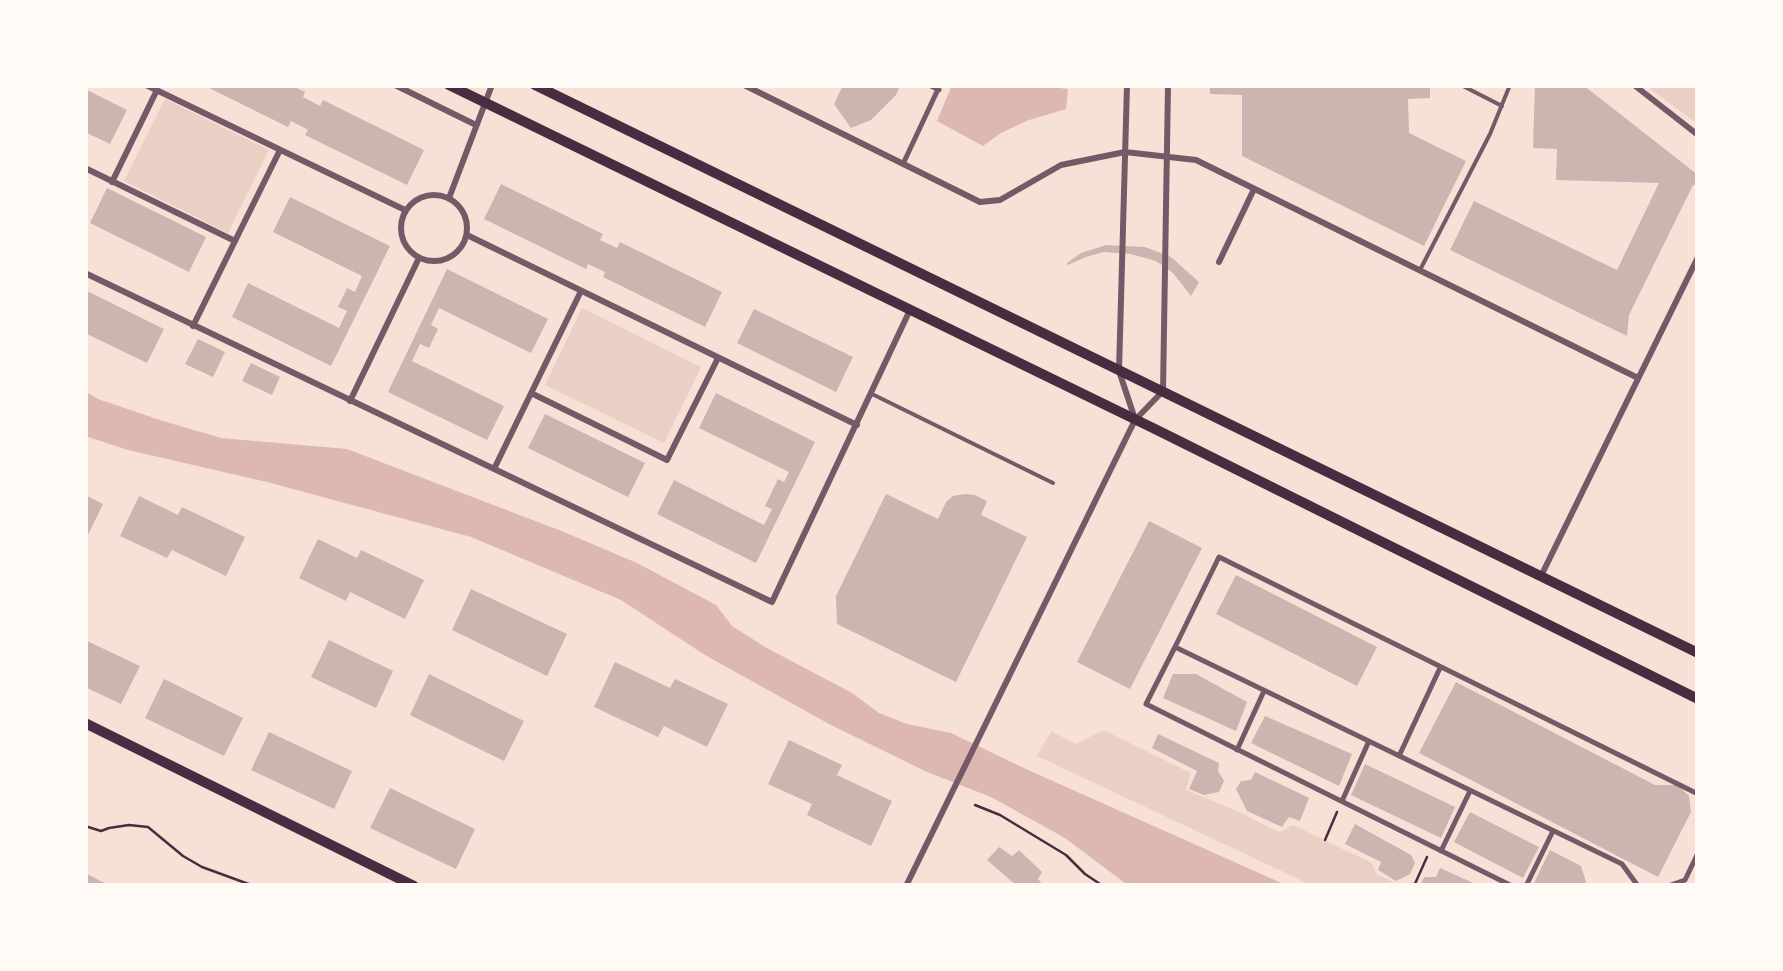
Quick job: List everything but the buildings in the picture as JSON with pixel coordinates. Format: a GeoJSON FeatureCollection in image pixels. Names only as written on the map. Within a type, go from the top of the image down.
{"type":"FeatureCollection","features":[{"type":"Feature","properties":{"kind":"main road"},"geometry":{"type":"LineString","coordinates":[[449,85],[1698,699]]}},
{"type":"Feature","properties":{"kind":"main road"},"geometry":{"type":"LineString","coordinates":[[535,85],[1698,653]]}},
{"type":"Feature","properties":{"kind":"main road"},"geometry":{"type":"LineString","coordinates":[[85,723],[414,886]]}},
{"type":"Feature","properties":{"kind":"street"},"geometry":{"type":"LineString","coordinates":[[146,85],[406,210]]}},
{"type":"Feature","properties":{"kind":"street"},"geometry":{"type":"LineString","coordinates":[[395,85],[476,124]]}},
{"type":"Feature","properties":{"kind":"street"},"geometry":{"type":"LineString","coordinates":[[449,198],[492,85]]}},
{"type":"Feature","properties":{"kind":"street"},"geometry":{"type":"LineString","coordinates":[[744,85],[980,202],[1000,200],[1060,165],[1126,152],[1196,160],[1638,378]]}},
{"type":"Feature","properties":{"kind":"street"},"geometry":{"type":"LineString","coordinates":[[903,164],[939,87],[930,85]]}},
{"type":"Feature","properties":{"kind":"street"},"geometry":{"type":"LineString","coordinates":[[1128,85],[1118,371],[1136,420]]}},
{"type":"Feature","properties":{"kind":"street"},"geometry":{"type":"LineString","coordinates":[[906,886],[1136,420],[1163,391],[1168,85]]}},
{"type":"Feature","properties":{"kind":"street"},"geometry":{"type":"LineString","coordinates":[[1634,85],[1698,135]]}},
{"type":"Feature","properties":{"kind":"street"},"geometry":{"type":"LineString","coordinates":[[112,182],[157,90]]}},
{"type":"Feature","properties":{"kind":"street"},"geometry":{"type":"LineString","coordinates":[[194,326],[280,150]]}},
{"type":"Feature","properties":{"kind":"street"},"geometry":{"type":"LineString","coordinates":[[85,168],[235,241]]}},
{"type":"Feature","properties":{"kind":"street"},"geometry":{"type":"LineString","coordinates":[[1219,262],[1254,189]]}},
{"type":"Feature","properties":{"kind":"street"},"geometry":{"type":"LineString","coordinates":[[427,195],[449,198],[464,214],[467,224],[462,246],[446,259],[435,262],[419,258],[401,237],[406,210],[416,199],[427,195]]}},
{"type":"Feature","properties":{"kind":"street"},"geometry":{"type":"LineString","coordinates":[[466,235],[857,425]]}},
{"type":"Feature","properties":{"kind":"street"},"geometry":{"type":"LineString","coordinates":[[1541,576],[1698,257]]}},
{"type":"Feature","properties":{"kind":"street"},"geometry":{"type":"LineString","coordinates":[[350,401],[419,258]]}},
{"type":"Feature","properties":{"kind":"street"},"geometry":{"type":"LineString","coordinates":[[85,273],[772,602],[910,310]]}},
{"type":"Feature","properties":{"kind":"street"},"geometry":{"type":"LineString","coordinates":[[494,470],[581,291]]}},
{"type":"Feature","properties":{"kind":"street"},"geometry":{"type":"LineString","coordinates":[[531,393],[667,460],[718,358]]}},
{"type":"Feature","properties":{"kind":"street"},"geometry":{"type":"LineString","coordinates":[[1512,886],[1146,704],[1219,557],[1698,794]]}},
{"type":"Feature","properties":{"kind":"street"},"geometry":{"type":"LineString","coordinates":[[1175,648],[1622,864],[1638,886]]}},
{"type":"Feature","properties":{"kind":"street"},"geometry":{"type":"LineString","coordinates":[[1400,756],[1441,667]]}},
{"type":"Feature","properties":{"kind":"street"},"geometry":{"type":"LineString","coordinates":[[1237,750],[1264,691]]}},
{"type":"Feature","properties":{"kind":"street"},"geometry":{"type":"LineString","coordinates":[[1342,802],[1368,741]]}},
{"type":"Feature","properties":{"kind":"street"},"geometry":{"type":"LineString","coordinates":[[1441,851],[1470,791]]}},
{"type":"Feature","properties":{"kind":"street"},"geometry":{"type":"LineString","coordinates":[[1526,886],[1553,831]]}},
{"type":"Feature","properties":{"kind":"street"},"geometry":{"type":"LineString","coordinates":[[1668,886],[1685,880],[1698,853]]}},
{"type":"Feature","properties":{"kind":"lane"},"geometry":{"type":"LineString","coordinates":[[1461,85],[1502,106]]}},
{"type":"Feature","properties":{"kind":"lane"},"geometry":{"type":"LineString","coordinates":[[1420,270],[1490,134],[1510,85]]}},
{"type":"Feature","properties":{"kind":"lane"},"geometry":{"type":"LineString","coordinates":[[872,394],[1053,484]]}},
{"type":"Feature","properties":{"kind":"path"},"geometry":{"type":"LineString","coordinates":[[1325,840],[1342,802]]}},
{"type":"Feature","properties":{"kind":"path"},"geometry":{"type":"LineString","coordinates":[[975,805],[1000,815],[1066,855],[1103,886]]}},
{"type":"Feature","properties":{"kind":"path"},"geometry":{"type":"LineString","coordinates":[[85,826],[102,831],[148,826],[202,867],[254,886]]}},
{"type":"Feature","properties":{"kind":"path"},"geometry":{"type":"LineString","coordinates":[[1414,886],[1432,846]]}},
{"type":"Feature","properties":{"kind":"shaded area"},"geometry":{"type":"Polygon","coordinates":[[[952,85],[1059,85],[1068,89],[1066,109],[1029,120],[983,146],[937,121],[952,85]]]}},
{"type":"Feature","properties":{"kind":"shaded area"},"geometry":{"type":"Polygon","coordinates":[[[1645,85],[1698,85],[1698,124],[1645,85]]]}},
{"type":"Feature","properties":{"kind":"shaded area"},"geometry":{"type":"Polygon","coordinates":[[[165,99],[269,150],[228,233],[124,181],[165,99]]]}},
{"type":"Feature","properties":{"kind":"shaded area"},"geometry":{"type":"Polygon","coordinates":[[[582,308],[701,367],[664,443],[545,385],[582,308]]]}},
{"type":"Feature","properties":{"kind":"shaded area"},"geometry":{"type":"Polygon","coordinates":[[[85,391],[98,399],[221,438],[347,449],[564,532],[637,563],[716,605],[732,626],[852,693],[879,713],[907,724],[951,733],[1288,886],[1129,886],[1065,838],[991,797],[927,772],[829,724],[705,655],[621,600],[471,537],[85,436],[85,391]]]}},
{"type":"Feature","properties":{"kind":"shaded area"},"geometry":{"type":"Polygon","coordinates":[[[1103,730],[1191,773],[1186,790],[1279,832],[1293,825],[1372,863],[1376,874],[1402,886],[1313,886],[1037,756],[1051,731],[1076,744],[1103,730]]]}}]}
